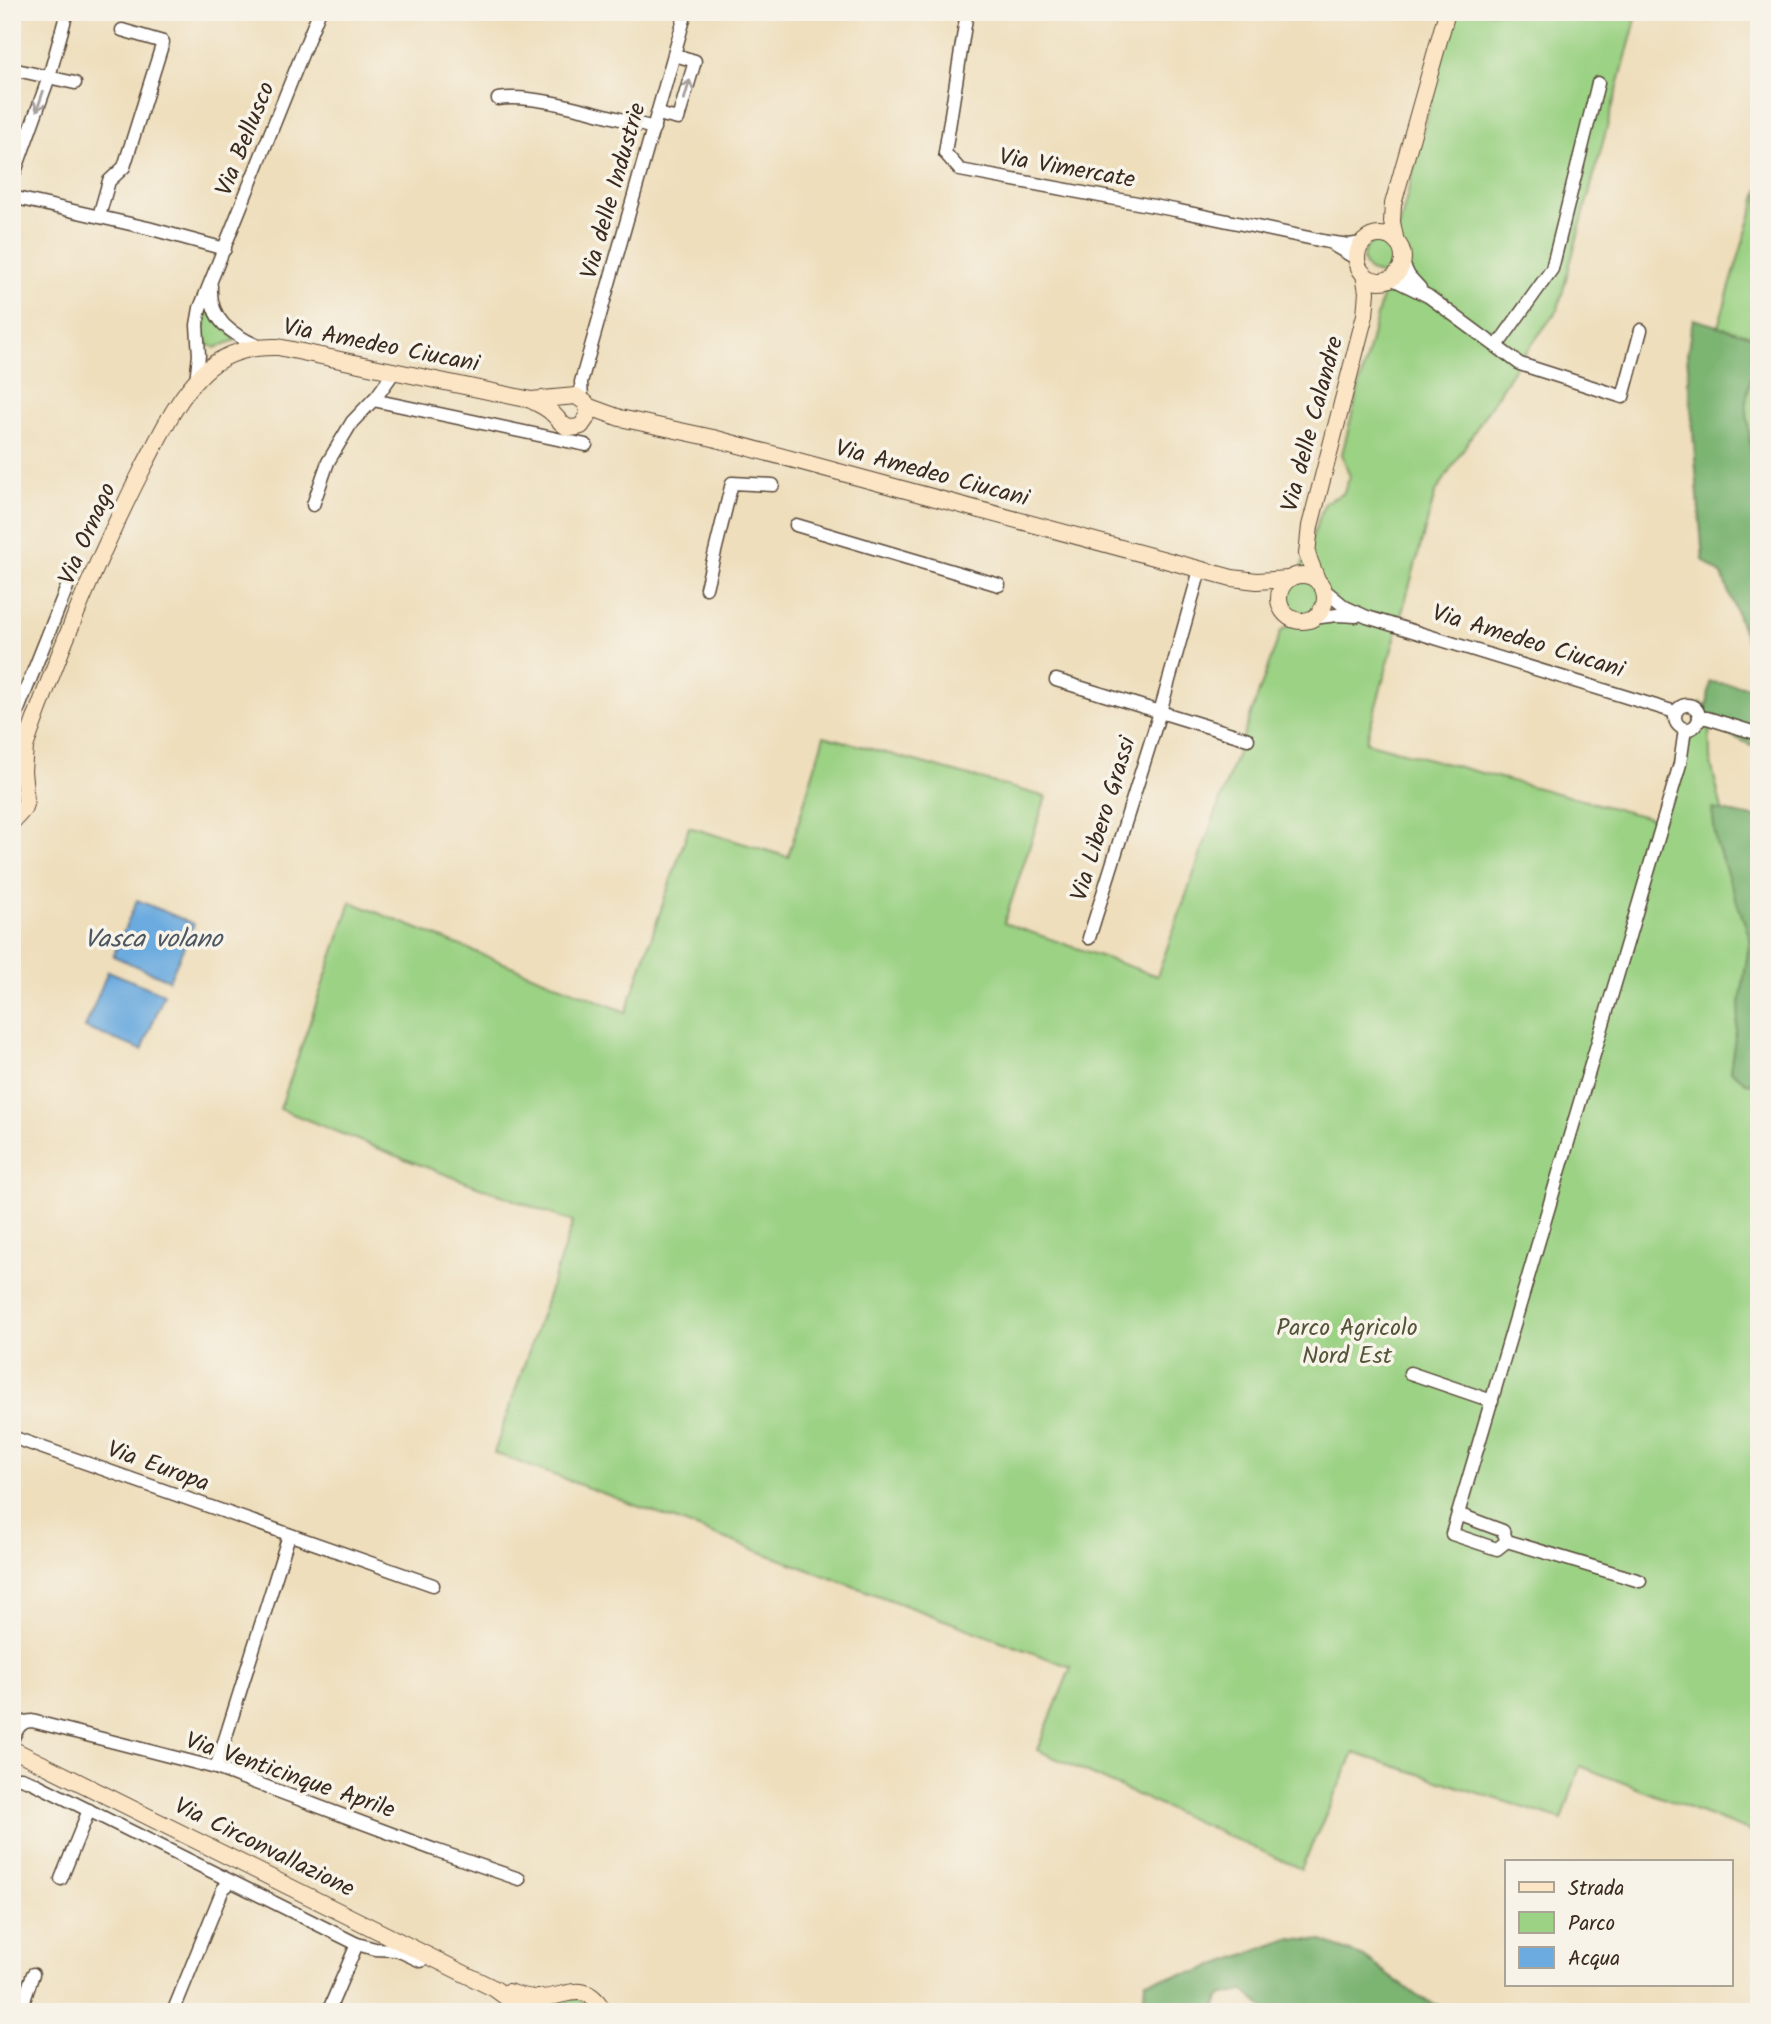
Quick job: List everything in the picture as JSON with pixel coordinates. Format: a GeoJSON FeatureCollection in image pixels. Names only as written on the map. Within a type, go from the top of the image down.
{"type":"FeatureCollection","features":[{"type":"Feature","properties":{"kind":"main road"},"geometry":{"type":"LineString","coordinates":[[1402,262],[1392,221],[1393,204],[1447,12]]}},
{"type":"Feature","properties":{"kind":"main road"},"geometry":{"type":"LineString","coordinates":[[1357,259],[1366,240],[1384,220],[1393,204]]}},
{"type":"Feature","properties":{"kind":"main road"},"geometry":{"type":"LineString","coordinates":[[1366,240],[1383,235],[1396,242]]}},
{"type":"Feature","properties":{"kind":"main road","name":"Via delle Calandre"},"geometry":{"type":"LineString","coordinates":[[1320,585],[1308,559],[1308,546],[1312,513],[1365,315],[1367,290],[1357,259]]}},
{"type":"Feature","properties":{"kind":"main road","name":"Via delle Calandre"},"geometry":{"type":"LineString","coordinates":[[1365,315],[1375,294],[1398,271],[1402,262]]}},
{"type":"Feature","properties":{"kind":"main road"},"geometry":{"type":"LineString","coordinates":[[1364,274],[1377,281],[1390,278]]}},
{"type":"Feature","properties":{"kind":"main road","name":"Via Amedeo Ciucani"},"geometry":{"type":"LineString","coordinates":[[223,359],[258,346],[300,350],[531,400],[575,400],[620,418],[713,438],[1231,578],[1261,581],[1305,575],[1320,585]]}},
{"type":"Feature","properties":{"kind":"main road","name":"Via Ornago"},"geometry":{"type":"LineString","coordinates":[[12,764],[25,747],[125,505],[164,428],[195,381],[223,359]]}},
{"type":"Feature","properties":{"kind":"main road","name":"Via Amedeo Ciucani"},"geometry":{"type":"LineString","coordinates":[[531,400],[556,416],[560,424],[567,428],[620,418]]}},
{"type":"Feature","properties":{"kind":"main road"},"geometry":{"type":"LineString","coordinates":[[556,416],[556,406],[575,400],[588,415],[584,423]]}},
{"type":"Feature","properties":{"kind":"main road","name":"Via delle Calandre"},"geometry":{"type":"LineString","coordinates":[[1289,579],[1300,565],[1308,546]]}},
{"type":"Feature","properties":{"kind":"main road","name":"Via Amedeo Ciucani"},"geometry":{"type":"LineString","coordinates":[[1231,578],[1258,590],[1296,620],[1313,618]]}},
{"type":"Feature","properties":{"kind":"main road"},"geometry":{"type":"LineString","coordinates":[[1281,608],[1280,591],[1289,579]]}},
{"type":"Feature","properties":{"kind":"main road"},"geometry":{"type":"LineString","coordinates":[[1313,618],[1324,604],[1320,585]]}},
{"type":"Feature","properties":{"kind":"main road","name":"Via Ornago"},"geometry":{"type":"LineString","coordinates":[[13,819],[25,807],[25,747]]}},
{"type":"Feature","properties":{"kind":"main road"},"geometry":{"type":"LineString","coordinates":[[12,776],[19,780],[25,789]]}},
{"type":"Feature","properties":{"kind":"main road","name":"Via Circonvallazione"},"geometry":{"type":"LineString","coordinates":[[12,1749],[491,1987],[526,2012]]}},
{"type":"Feature","properties":{"kind":"main road","name":"Via Circonvallazione"},"geometry":{"type":"LineString","coordinates":[[491,1987],[532,1998],[581,1992],[595,1999],[604,2012]]}},
{"type":"Feature","properties":{"kind":"main road"},"geometry":{"type":"LineString","coordinates":[[540,2012],[554,1996]]}},
{"type":"Feature","properties":{"kind":"street"},"geometry":{"type":"LineString","coordinates":[[12,180],[49,77],[67,12]]}},
{"type":"Feature","properties":{"kind":"street","name":"Via Bellusco"},"geometry":{"type":"LineString","coordinates":[[195,381],[199,312],[319,12]]}},
{"type":"Feature","properties":{"kind":"street","name":"Via delle Industrie"},"geometry":{"type":"LineString","coordinates":[[575,400],[686,12]]}},
{"type":"Feature","properties":{"kind":"street","name":"Via Vimercate"},"geometry":{"type":"LineString","coordinates":[[967,12],[945,153],[960,170],[1328,242],[1349,245],[1366,240]]}},
{"type":"Feature","properties":{"kind":"street"},"geometry":{"type":"LineString","coordinates":[[99,216],[109,181],[124,167],[163,42],[122,30]]}},
{"type":"Feature","properties":{"kind":"street"},"geometry":{"type":"LineString","coordinates":[[658,114],[678,119],[692,72],[695,61],[675,55]]}},
{"type":"Feature","properties":{"kind":"street"},"geometry":{"type":"LineString","coordinates":[[12,69],[75,83]]}},
{"type":"Feature","properties":{"kind":"street"},"geometry":{"type":"LineString","coordinates":[[1497,346],[1552,270],[1598,83]]}},
{"type":"Feature","properties":{"kind":"street"},"geometry":{"type":"LineString","coordinates":[[498,99],[535,99],[654,128]]}},
{"type":"Feature","properties":{"kind":"street"},"geometry":{"type":"LineString","coordinates":[[12,197],[225,248]]}},
{"type":"Feature","properties":{"kind":"street"},"geometry":{"type":"LineString","coordinates":[[199,242],[219,263]]}},
{"type":"Feature","properties":{"kind":"street","name":"Via Vimercate"},"geometry":{"type":"LineString","coordinates":[[1328,242],[1357,259]]}},
{"type":"Feature","properties":{"kind":"street"},"geometry":{"type":"LineString","coordinates":[[1402,262],[1411,279],[1428,296],[1520,364],[1623,397],[1641,330]]}},
{"type":"Feature","properties":{"kind":"street"},"geometry":{"type":"LineString","coordinates":[[1390,278],[1428,296]]}},
{"type":"Feature","properties":{"kind":"street","name":"Via Bellusco"},"geometry":{"type":"LineString","coordinates":[[212,281],[211,302],[221,323],[237,337],[258,346]]}},
{"type":"Feature","properties":{"kind":"street"},"geometry":{"type":"LineString","coordinates":[[199,341],[209,353],[223,359]]}},
{"type":"Feature","properties":{"kind":"street"},"geometry":{"type":"LineString","coordinates":[[313,505],[328,462],[352,422],[394,372]]}},
{"type":"Feature","properties":{"kind":"street"},"geometry":{"type":"LineString","coordinates":[[373,400],[586,445]]}},
{"type":"Feature","properties":{"kind":"street"},"geometry":{"type":"LineString","coordinates":[[706,588],[732,483],[772,485]]}},
{"type":"Feature","properties":{"kind":"street"},"geometry":{"type":"LineString","coordinates":[[796,525],[999,585]]}},
{"type":"Feature","properties":{"kind":"street","name":"Via Libero Grassi"},"geometry":{"type":"LineString","coordinates":[[1089,938],[1160,712],[1200,570]]}},
{"type":"Feature","properties":{"kind":"street","name":"Via Amedeo Ciucani"},"geometry":{"type":"LineString","coordinates":[[1320,585],[1345,607],[1367,617],[1675,712]]}},
{"type":"Feature","properties":{"kind":"street"},"geometry":{"type":"LineString","coordinates":[[12,724],[67,587]]}},
{"type":"Feature","properties":{"kind":"street","name":"Via Amedeo Ciucani"},"geometry":{"type":"LineString","coordinates":[[1313,618],[1337,615],[1367,617]]}},
{"type":"Feature","properties":{"kind":"street"},"geometry":{"type":"LineString","coordinates":[[54,620],[74,624]]}},
{"type":"Feature","properties":{"kind":"street","name":"Via Libero Grassi"},"geometry":{"type":"LineString","coordinates":[[1056,680],[1248,739]]}},
{"type":"Feature","properties":{"kind":"street"},"geometry":{"type":"LineString","coordinates":[[1688,705],[1696,709],[1699,718],[1693,728],[1685,729],[1676,724],[1675,712],[1679,707],[1688,705]]}},
{"type":"Feature","properties":{"kind":"street"},"geometry":{"type":"LineString","coordinates":[[1699,718],[1759,734]]}},
{"type":"Feature","properties":{"kind":"street"},"geometry":{"type":"LineString","coordinates":[[1507,1541],[1497,1549],[1452,1534],[1680,764],[1685,729]]}},
{"type":"Feature","properties":{"kind":"street"},"geometry":{"type":"LineString","coordinates":[[1410,1373],[1492,1401]]}},
{"type":"Feature","properties":{"kind":"street","name":"Via Europa"},"geometry":{"type":"LineString","coordinates":[[12,1437],[433,1585]]}},
{"type":"Feature","properties":{"kind":"street"},"geometry":{"type":"LineString","coordinates":[[1458,1514],[1503,1531],[1507,1541]]}},
{"type":"Feature","properties":{"kind":"street"},"geometry":{"type":"LineString","coordinates":[[216,1768],[289,1535]]}},
{"type":"Feature","properties":{"kind":"street"},"geometry":{"type":"LineString","coordinates":[[1507,1541],[1640,1581]]}},
{"type":"Feature","properties":{"kind":"street","name":"Via Venticinque Aprile"},"geometry":{"type":"LineString","coordinates":[[12,1740],[24,1721],[32,1721],[216,1768],[519,1879]]}},
{"type":"Feature","properties":{"kind":"street"},"geometry":{"type":"LineString","coordinates":[[13,1779],[24,1779],[89,1810],[357,1944],[375,1949],[397,1950],[453,1976],[491,1987]]}},
{"type":"Feature","properties":{"kind":"street"},"geometry":{"type":"LineString","coordinates":[[61,1879],[89,1810]]}},
{"type":"Feature","properties":{"kind":"street"},"geometry":{"type":"LineString","coordinates":[[173,2012],[223,1889],[231,1882]]}},
{"type":"Feature","properties":{"kind":"street"},"geometry":{"type":"LineString","coordinates":[[328,2012],[357,1944]]}},
{"type":"Feature","properties":{"kind":"street"},"geometry":{"type":"LineString","coordinates":[[20,2012],[33,1974]]}},
{"type":"Feature","properties":{"kind":"green space","name":"Parco Agricolo Nord Est"},"geometry":{"type":"Polygon","coordinates":[[[1453,12],[1638,12],[1558,309],[1515,367],[1435,494],[1366,742],[1661,821],[1701,703],[1709,708],[1710,759],[1730,843],[1759,902],[1759,1835],[1580,1766],[1562,1820],[1354,1753],[1301,1869],[1037,1750],[1071,1667],[494,1453],[573,1222],[280,1109],[351,902],[626,1012],[689,827],[788,857],[824,736],[1046,797],[1004,923],[1157,976],[1281,631],[1296,621],[1299,615],[1287,606],[1287,590],[1296,582],[1325,502],[1343,494],[1350,477],[1342,454],[1388,273],[1375,273],[1367,269],[1363,262],[1364,254],[1367,247],[1374,242],[1383,242],[1394,248],[1453,12]]]}},
{"type":"Feature","properties":{"kind":"green space"},"geometry":{"type":"Polygon","coordinates":[[[1759,189],[1759,568],[1714,340],[1759,189]]]}},
{"type":"Feature","properties":{"kind":"green space"},"geometry":{"type":"Polygon","coordinates":[[[204,309],[236,340],[215,348],[208,344],[201,333],[204,309]]]}},
{"type":"Feature","properties":{"kind":"green space"},"geometry":{"type":"Polygon","coordinates":[[[1693,319],[1759,338],[1759,365],[1752,372],[1746,401],[1759,526],[1759,672],[1722,575],[1703,560],[1687,354],[1693,319]]]}},
{"type":"Feature","properties":{"kind":"green space"},"geometry":{"type":"Polygon","coordinates":[[[1710,682],[1759,688],[1759,749],[1705,723],[1710,682]]]}},
{"type":"Feature","properties":{"kind":"green space"},"geometry":{"type":"Polygon","coordinates":[[[1712,809],[1759,818],[1759,1086],[1746,1082],[1730,1070],[1750,938],[1716,843],[1712,809]]]}},
{"type":"Feature","properties":{"kind":"green space"},"geometry":{"type":"Polygon","coordinates":[[[1289,1939],[1322,1941],[1364,1957],[1420,1998],[1455,2012],[1269,2012],[1244,1991],[1220,1996],[1214,2012],[1155,2012],[1144,1998],[1145,1981],[1196,1972],[1289,1939]]]}},
{"type":"Feature","properties":{"kind":"green space"},"geometry":{"type":"Polygon","coordinates":[[[575,1998],[585,2002],[595,2012],[549,2012],[559,2002],[575,1998]]]}},
{"type":"Feature","properties":{"kind":"water","name":"Vasca volano"},"geometry":{"type":"Polygon","coordinates":[[[137,900],[194,924],[169,980],[113,956],[137,900]]]}},
{"type":"Feature","properties":{"kind":"water","name":"Vasca volano"},"geometry":{"type":"Polygon","coordinates":[[[108,971],[164,994],[142,1050],[85,1028],[108,971]]]}}]}
